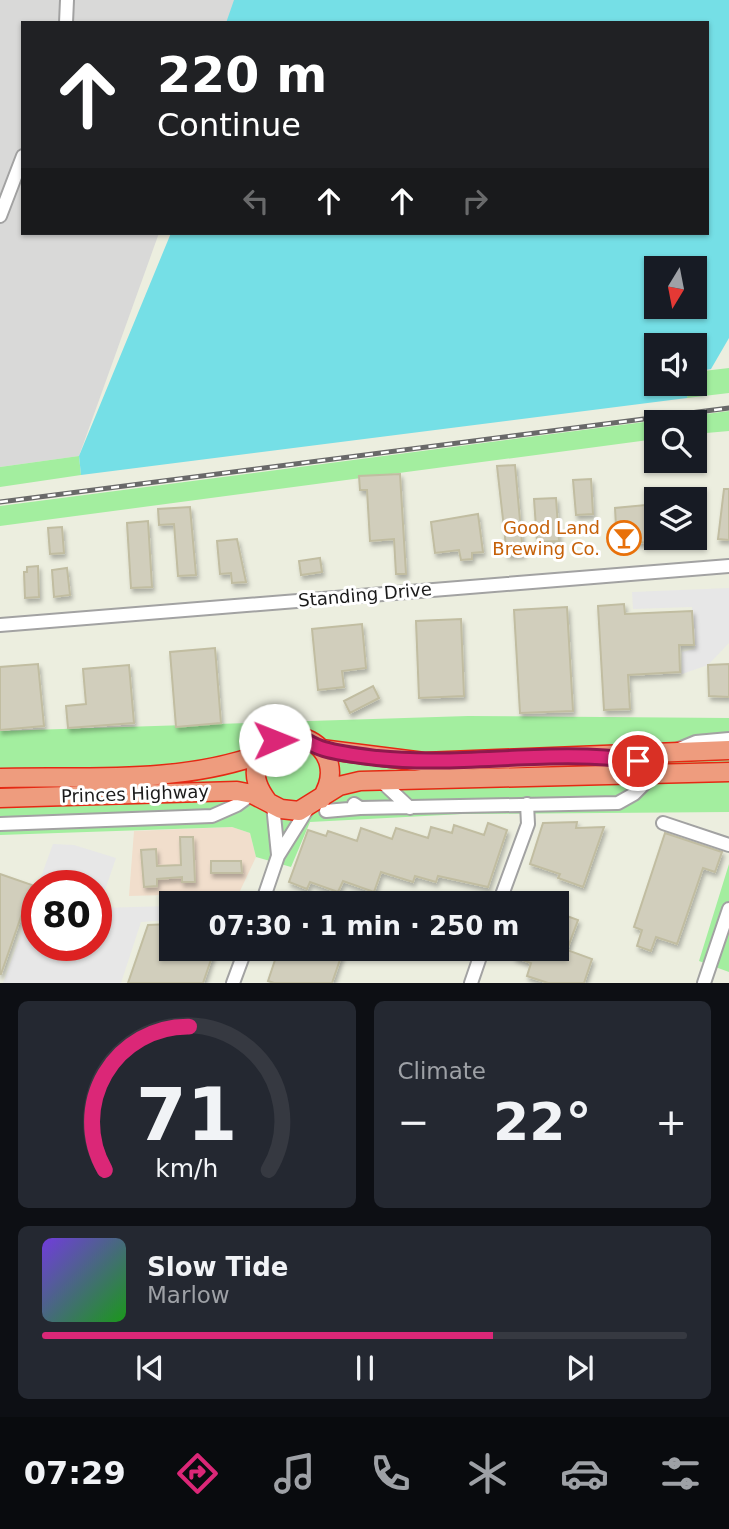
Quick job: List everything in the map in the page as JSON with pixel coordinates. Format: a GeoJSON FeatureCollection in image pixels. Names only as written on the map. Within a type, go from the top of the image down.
{"type":"FeatureCollection","features":[{"type":"Feature","properties":{"kind":"highway","name":"Princes Highway"},"geometry":{"type":"LineString","coordinates":[[0,778],[166,774],[235,764],[261,754],[275,740],[285,737],[305,738],[321,749],[424,762],[729,750]]}},
{"type":"Feature","properties":{"kind":"highway"},"geometry":{"type":"LineString","coordinates":[[318,806],[331,779],[327,758],[321,749]]}},
{"type":"Feature","properties":{"kind":"highway"},"geometry":{"type":"LineString","coordinates":[[261,754],[256,779],[264,800]]}},
{"type":"Feature","properties":{"kind":"highway"},"geometry":{"type":"LineString","coordinates":[[601,755],[648,765],[652,776]]}},
{"type":"Feature","properties":{"kind":"highway","name":"Princes Highway"},"geometry":{"type":"LineString","coordinates":[[0,798],[201,791],[264,800],[290,811],[318,806],[339,786],[381,781],[728,772]]}},
{"type":"Feature","properties":{"kind":"street"},"geometry":{"type":"LineString","coordinates":[[66,21],[67,0]]}},
{"type":"Feature","properties":{"kind":"street"},"geometry":{"type":"LineString","coordinates":[[0,216],[21,161]]}},
{"type":"Feature","properties":{"kind":"street","name":"Standing Drive"},"geometry":{"type":"LineString","coordinates":[[0,625],[729,566]]}},
{"type":"Feature","properties":{"kind":"street"},"geometry":{"type":"LineString","coordinates":[[669,752],[696,742],[729,740]]}},
{"type":"Feature","properties":{"kind":"street"},"geometry":{"type":"LineString","coordinates":[[266,891],[278,856],[318,806],[410,808],[618,803],[634,794],[652,776]]}},
{"type":"Feature","properties":{"kind":"street"},"geometry":{"type":"LineString","coordinates":[[381,781],[410,808]]}},
{"type":"Feature","properties":{"kind":"street"},"geometry":{"type":"LineString","coordinates":[[0,806],[41,796]]}},
{"type":"Feature","properties":{"kind":"street"},"geometry":{"type":"LineString","coordinates":[[0,824],[212,816],[237,805],[264,800],[278,856]]}},
{"type":"Feature","properties":{"kind":"street"},"geometry":{"type":"LineString","coordinates":[[503,891],[528,824],[527,804]]}},
{"type":"Feature","properties":{"kind":"street"},"geometry":{"type":"LineString","coordinates":[[663,823],[729,845]]}},
{"type":"Feature","properties":{"kind":"street"},"geometry":{"type":"LineString","coordinates":[[704,983],[729,909]]}},
{"type":"Feature","properties":{"kind":"street"},"geometry":{"type":"LineString","coordinates":[[233,983],[241,961]]}},
{"type":"Feature","properties":{"kind":"street"},"geometry":{"type":"LineString","coordinates":[[471,983],[479,961]]}},
{"type":"Feature","properties":{"kind":"shaded area"},"geometry":{"type":"Polygon","coordinates":[[[0,0],[240,0],[233,21],[21,21],[21,235],[158,235],[79,456],[0,467],[0,0]]]}},
{"type":"Feature","properties":{"kind":"shaded area"},"geometry":{"type":"Polygon","coordinates":[[[234,0],[729,0],[729,338],[711,369],[707,370],[707,333],[644,333],[644,396],[687,398],[81,475],[79,456],[170,235],[709,235],[709,21],[227,21],[234,0]]]}},
{"type":"Feature","properties":{"kind":"shaded area"},"geometry":{"type":"Polygon","coordinates":[[[729,588],[729,643],[708,665],[682,674],[682,652],[695,649],[692,607],[633,609],[632,592],[729,588]]]}},
{"type":"Feature","properties":{"kind":"shaded area"},"geometry":{"type":"Polygon","coordinates":[[[232,827],[250,833],[256,857],[240,891],[159,891],[159,895],[129,896],[134,831],[232,827]]]}},
{"type":"Feature","properties":{"kind":"shaded area"},"geometry":{"type":"Polygon","coordinates":[[[53,844],[74,845],[116,858],[112,870],[43,870],[53,844]]]}},
{"type":"Feature","properties":{"kind":"shaded area"},"geometry":{"type":"Polygon","coordinates":[[[159,906],[159,921],[141,922],[121,983],[3,983],[21,934],[21,961],[112,961],[112,908],[159,906]]]}},
{"type":"Feature","properties":{"kind":"green space"},"geometry":{"type":"Polygon","coordinates":[[[729,368],[729,393],[707,396],[707,371],[729,368]]]}},
{"type":"Feature","properties":{"kind":"green space"},"geometry":{"type":"Polygon","coordinates":[[[729,411],[729,431],[707,433],[707,414],[729,411]]]}},
{"type":"Feature","properties":{"kind":"green space"},"geometry":{"type":"Polygon","coordinates":[[[644,422],[644,441],[0,526],[0,506],[644,422]]]}},
{"type":"Feature","properties":{"kind":"green space"},"geometry":{"type":"Polygon","coordinates":[[[79,456],[81,475],[0,487],[0,467],[79,456]]]}},
{"type":"Feature","properties":{"kind":"green space"},"geometry":{"type":"Polygon","coordinates":[[[468,716],[729,718],[729,812],[463,814],[310,822],[291,867],[256,857],[250,833],[232,827],[0,835],[0,731],[468,716]]]}},
{"type":"Feature","properties":{"kind":"green space"},"geometry":{"type":"Polygon","coordinates":[[[729,864],[729,972],[699,961],[729,864]]]}},
{"type":"Feature","properties":{"kind":"building"},"geometry":{"type":"Polygon","coordinates":[[[515,465],[523,554],[507,555],[497,466],[515,465]]]}},
{"type":"Feature","properties":{"kind":"building"},"geometry":{"type":"Polygon","coordinates":[[[400,474],[406,574],[396,574],[394,539],[370,541],[367,490],[360,490],[359,476],[400,474]]]}},
{"type":"Feature","properties":{"kind":"building"},"geometry":{"type":"Polygon","coordinates":[[[591,479],[593,514],[576,515],[573,480],[591,479]]]}},
{"type":"Feature","properties":{"kind":"building"},"geometry":{"type":"Polygon","coordinates":[[[724,489],[729,489],[729,540],[718,539],[724,489]]]}},
{"type":"Feature","properties":{"kind":"building"},"geometry":{"type":"Polygon","coordinates":[[[556,498],[559,541],[537,542],[534,499],[556,498]]]}},
{"type":"Feature","properties":{"kind":"building"},"geometry":{"type":"Polygon","coordinates":[[[644,505],[644,542],[617,545],[615,508],[644,505]]]}},
{"type":"Feature","properties":{"kind":"building"},"geometry":{"type":"Polygon","coordinates":[[[190,507],[196,575],[178,576],[174,524],[159,525],[158,509],[190,507]]]}},
{"type":"Feature","properties":{"kind":"building"},"geometry":{"type":"Polygon","coordinates":[[[478,514],[483,552],[472,553],[472,559],[461,560],[459,550],[435,553],[431,522],[478,514]]]}},
{"type":"Feature","properties":{"kind":"building"},"geometry":{"type":"Polygon","coordinates":[[[148,521],[152,587],[131,588],[127,523],[148,521]]]}},
{"type":"Feature","properties":{"kind":"building"},"geometry":{"type":"Polygon","coordinates":[[[62,527],[64,553],[50,554],[48,528],[62,527]]]}},
{"type":"Feature","properties":{"kind":"building"},"geometry":{"type":"Polygon","coordinates":[[[237,539],[246,582],[232,583],[231,573],[220,574],[217,541],[237,539]]]}},
{"type":"Feature","properties":{"kind":"building"},"geometry":{"type":"Polygon","coordinates":[[[320,558],[322,572],[301,575],[299,561],[320,558]]]}},
{"type":"Feature","properties":{"kind":"building"},"geometry":{"type":"Polygon","coordinates":[[[38,566],[39,597],[25,598],[24,572],[27,572],[27,567],[38,566]]]}},
{"type":"Feature","properties":{"kind":"building"},"geometry":{"type":"Polygon","coordinates":[[[67,568],[70,595],[54,597],[52,570],[67,568]]]}},
{"type":"Feature","properties":{"kind":"building"},"geometry":{"type":"Polygon","coordinates":[[[624,604],[625,614],[692,611],[694,645],[679,645],[680,672],[628,675],[630,709],[604,710],[598,606],[624,604]]]}},
{"type":"Feature","properties":{"kind":"building"},"geometry":{"type":"Polygon","coordinates":[[[567,607],[573,711],[520,713],[514,610],[567,607]]]}},
{"type":"Feature","properties":{"kind":"building"},"geometry":{"type":"Polygon","coordinates":[[[461,619],[464,696],[419,698],[416,621],[461,619]]]}},
{"type":"Feature","properties":{"kind":"building"},"geometry":{"type":"Polygon","coordinates":[[[362,624],[366,668],[342,671],[344,687],[318,690],[312,629],[362,624]]]}},
{"type":"Feature","properties":{"kind":"building"},"geometry":{"type":"Polygon","coordinates":[[[215,648],[221,723],[176,727],[170,652],[215,648]]]}},
{"type":"Feature","properties":{"kind":"building"},"geometry":{"type":"Polygon","coordinates":[[[38,664],[44,726],[0,730],[0,667],[38,664]]]}},
{"type":"Feature","properties":{"kind":"building"},"geometry":{"type":"Polygon","coordinates":[[[729,664],[729,697],[709,696],[708,665],[729,664]]]}},
{"type":"Feature","properties":{"kind":"building"},"geometry":{"type":"Polygon","coordinates":[[[129,665],[134,723],[68,728],[66,706],[86,704],[83,669],[129,665]]]}},
{"type":"Feature","properties":{"kind":"building"},"geometry":{"type":"Polygon","coordinates":[[[373,686],[379,698],[350,713],[344,701],[373,686]]]}},
{"type":"Feature","properties":{"kind":"building"},"geometry":{"type":"Polygon","coordinates":[[[577,822],[576,828],[604,827],[583,887],[558,878],[560,874],[530,864],[543,823],[577,822]]]}},
{"type":"Feature","properties":{"kind":"building"},"geometry":{"type":"Polygon","coordinates":[[[488,823],[507,830],[488,887],[438,876],[436,882],[415,876],[413,882],[381,872],[374,891],[343,881],[338,891],[310,882],[307,889],[289,882],[308,830],[326,836],[328,831],[357,841],[361,828],[392,839],[396,828],[428,838],[431,827],[452,833],[454,825],[484,835],[488,823]]]}},
{"type":"Feature","properties":{"kind":"building"},"geometry":{"type":"Polygon","coordinates":[[[665,833],[722,852],[715,872],[703,868],[677,944],[656,937],[651,951],[637,946],[642,930],[634,927],[665,833]]]}},
{"type":"Feature","properties":{"kind":"building"},"geometry":{"type":"Polygon","coordinates":[[[180,837],[193,837],[195,882],[182,882],[182,877],[157,879],[157,886],[144,887],[141,850],[156,849],[157,866],[181,865],[180,837]]]}},
{"type":"Feature","properties":{"kind":"building"},"geometry":{"type":"Polygon","coordinates":[[[211,861],[241,861],[242,873],[211,873],[211,861]]]}},
{"type":"Feature","properties":{"kind":"building"},"geometry":{"type":"Polygon","coordinates":[[[0,874],[21,881],[21,917],[0,974],[0,874]]]}},
{"type":"Feature","properties":{"kind":"building"},"geometry":{"type":"Polygon","coordinates":[[[569,917],[578,920],[569,945],[569,917]]]}},
{"type":"Feature","properties":{"kind":"building"},"geometry":{"type":"Polygon","coordinates":[[[148,925],[159,925],[159,961],[211,961],[203,983],[128,983],[148,925]]]}},
{"type":"Feature","properties":{"kind":"building"},"geometry":{"type":"Polygon","coordinates":[[[569,951],[592,959],[584,983],[548,983],[527,976],[531,963],[525,961],[569,961],[569,951]]]}},
{"type":"Feature","properties":{"kind":"building"},"geometry":{"type":"Polygon","coordinates":[[[275,961],[340,961],[332,983],[268,981],[275,961]]]}},
{"type":"Feature","properties":{"kind":"railway"},"geometry":{"type":"LineString","coordinates":[[0,502],[729,408]]}},
{"type":"Feature","properties":{"kind":"place","name":"Good Land Brewing Co."},"geometry":{"type":"Point","coordinates":[624,538]}},
{"type":"Feature","properties":{"kind":"route"},"geometry":{"type":"LineString","coordinates":[[275,740],[295,736],[314,742],[321,749],[374,758],[424,762],[601,755],[638,761]]}}]}
